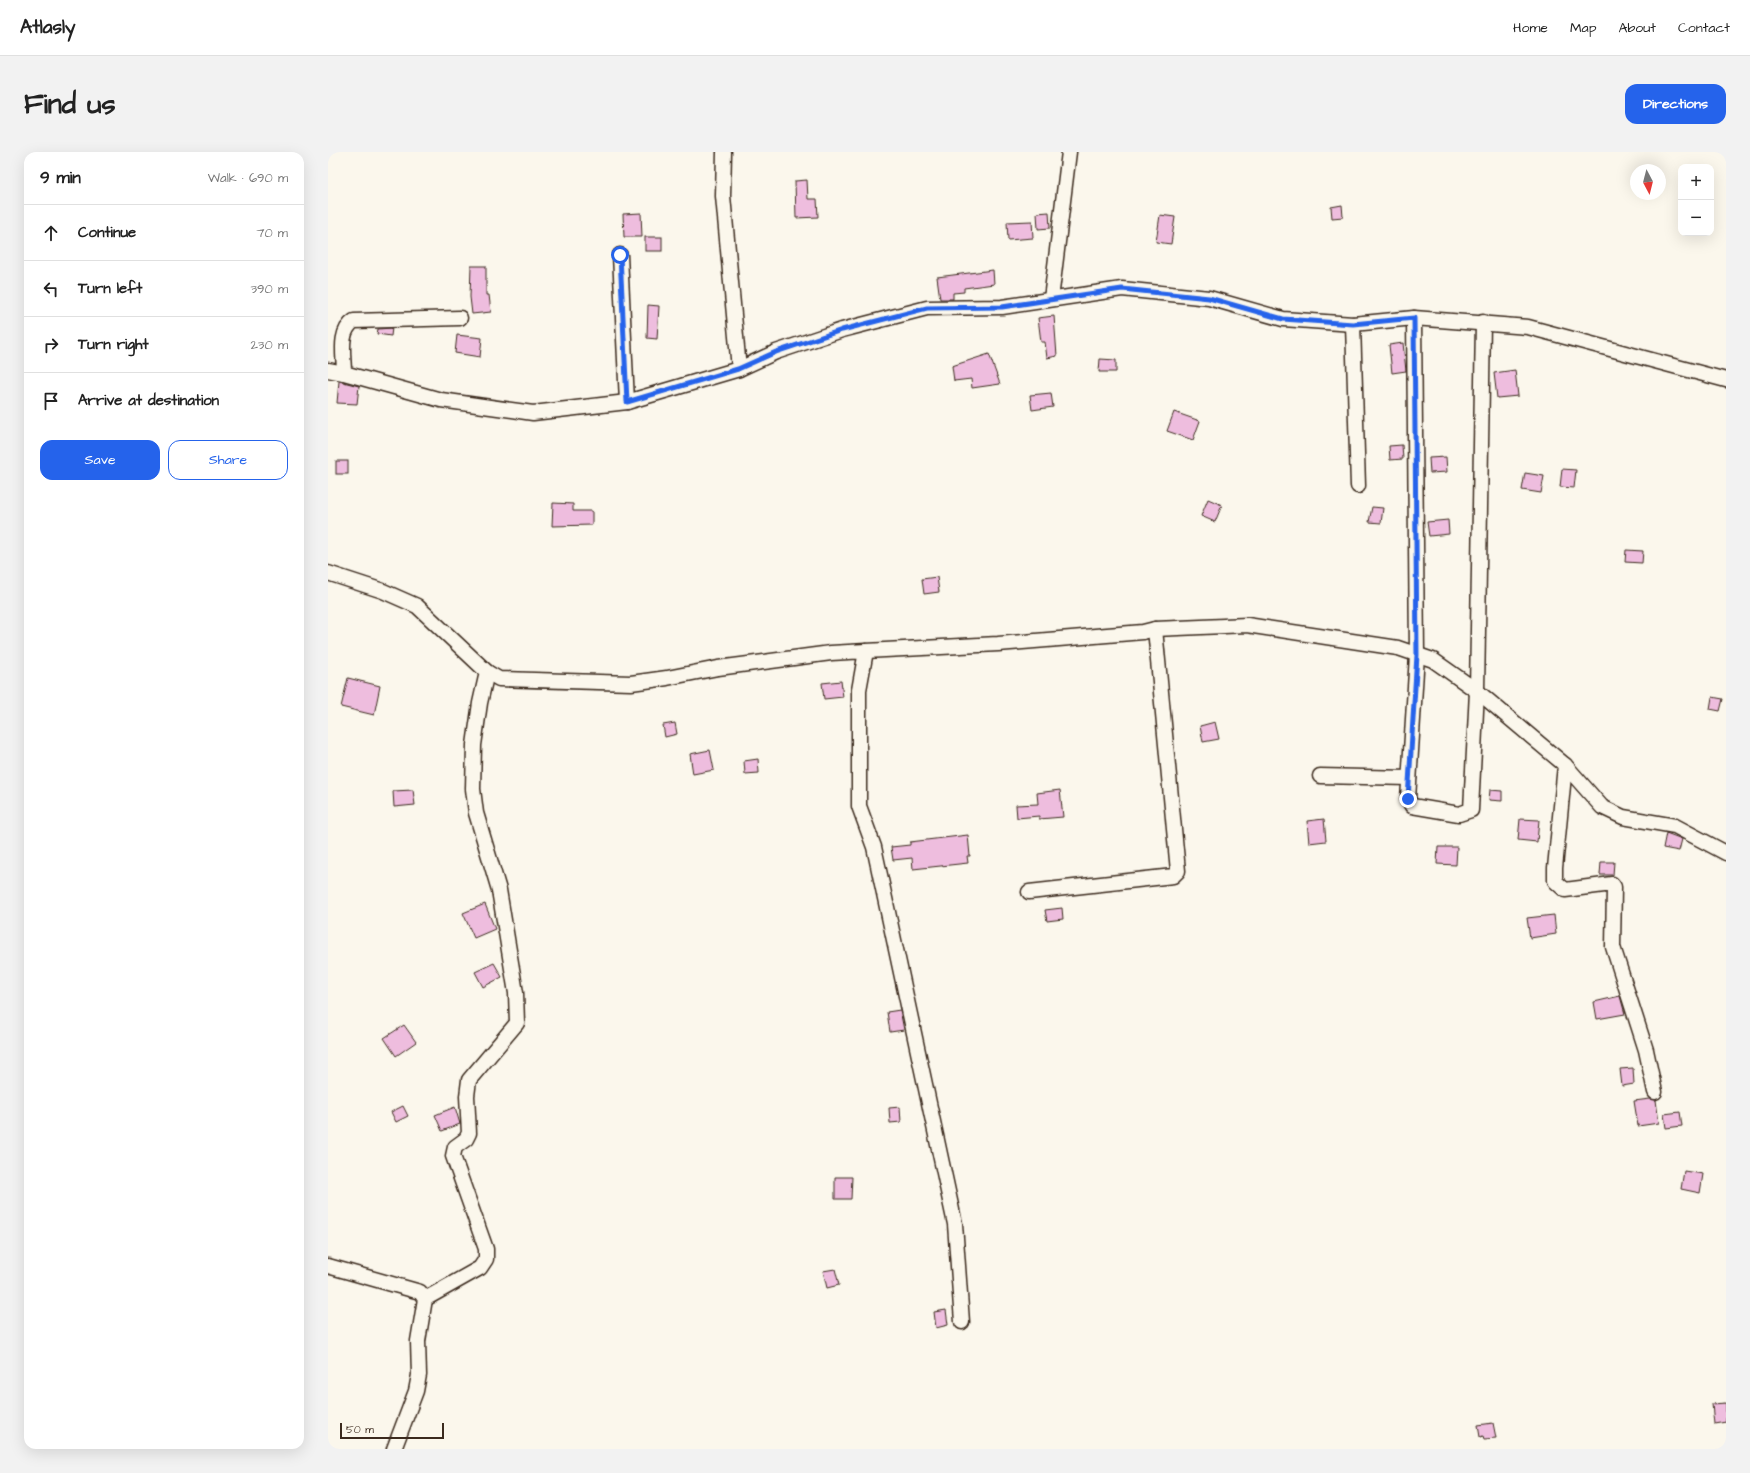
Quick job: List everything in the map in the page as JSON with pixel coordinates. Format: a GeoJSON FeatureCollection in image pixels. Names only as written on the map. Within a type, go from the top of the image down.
{"type":"FeatureCollection","features":[{"type":"Feature","properties":{"kind":"street"},"geometry":{"type":"LineString","coordinates":[[724,152],[722,196],[738,369]]}},
{"type":"Feature","properties":{"kind":"street"},"geometry":{"type":"LineString","coordinates":[[1051,299],[1069,152]]}},
{"type":"Feature","properties":{"kind":"street"},"geometry":{"type":"LineString","coordinates":[[620,255],[627,402]]}},
{"type":"Feature","properties":{"kind":"street"},"geometry":{"type":"LineString","coordinates":[[328,370],[344,372],[441,400],[533,413],[627,402],[738,369],[776,352],[842,330],[927,308],[1002,307],[1122,289],[1209,298],[1283,319],[1353,324],[1414,318],[1483,322],[1528,327],[1726,380]]}},
{"type":"Feature","properties":{"kind":"street"},"geometry":{"type":"LineString","coordinates":[[344,372],[344,332],[348,325],[354,321],[460,318]]}},
{"type":"Feature","properties":{"kind":"street"},"geometry":{"type":"LineString","coordinates":[[1414,318],[1417,655],[1408,799],[1412,806],[1459,814],[1471,810],[1477,692],[1483,322]]}},
{"type":"Feature","properties":{"kind":"street"},"geometry":{"type":"LineString","coordinates":[[1353,324],[1358,486]]}},
{"type":"Feature","properties":{"kind":"street"},"geometry":{"type":"LineString","coordinates":[[328,573],[383,591],[417,606],[487,672],[500,679],[630,683],[726,667],[831,653],[998,644],[1143,632],[1155,629],[1247,625],[1398,648],[1433,660],[1477,692],[1565,765],[1602,807],[1623,817],[1675,826],[1726,853]]}},
{"type":"Feature","properties":{"kind":"street"},"geometry":{"type":"LineString","coordinates":[[1029,892],[1173,876],[1178,871],[1155,629]]}},
{"type":"Feature","properties":{"kind":"street"},"geometry":{"type":"LineString","coordinates":[[866,651],[859,690],[859,806],[876,854],[955,1224],[962,1322]]}},
{"type":"Feature","properties":{"kind":"street"},"geometry":{"type":"LineString","coordinates":[[424,1299],[480,1268],[486,1259],[486,1249],[453,1156],[454,1147],[466,1139],[469,1132],[467,1096],[469,1080],[517,1024],[516,993],[499,890],[476,813],[472,789],[474,745],[480,703],[487,672]]}},
{"type":"Feature","properties":{"kind":"street"},"geometry":{"type":"LineString","coordinates":[[1565,765],[1554,868],[1555,881],[1565,890],[1612,884],[1614,887],[1613,947],[1646,1050],[1655,1092]]}},
{"type":"Feature","properties":{"kind":"street"},"geometry":{"type":"LineString","coordinates":[[1320,776],[1409,778]]}},
{"type":"Feature","properties":{"kind":"street"},"geometry":{"type":"LineString","coordinates":[[328,1266],[420,1292],[424,1299],[418,1341],[419,1375],[416,1391],[394,1449]]}},
{"type":"Feature","properties":{"kind":"building"},"geometry":{"type":"Polygon","coordinates":[[[807,180],[808,199],[817,199],[818,217],[796,218],[795,181],[807,180]]]}},
{"type":"Feature","properties":{"kind":"building"},"geometry":{"type":"Polygon","coordinates":[[[1342,205],[1343,217],[1332,218],[1331,207],[1342,205]]]}},
{"type":"Feature","properties":{"kind":"building"},"geometry":{"type":"Polygon","coordinates":[[[1049,212],[1050,228],[1038,229],[1037,213],[1049,212]]]}},
{"type":"Feature","properties":{"kind":"building"},"geometry":{"type":"Polygon","coordinates":[[[641,213],[642,237],[624,237],[623,214],[641,213]]]}},
{"type":"Feature","properties":{"kind":"building"},"geometry":{"type":"Polygon","coordinates":[[[1160,215],[1175,217],[1171,244],[1156,242],[1160,215]]]}},
{"type":"Feature","properties":{"kind":"building"},"geometry":{"type":"Polygon","coordinates":[[[1032,221],[1033,238],[1008,240],[1007,222],[1032,221]]]}},
{"type":"Feature","properties":{"kind":"building"},"geometry":{"type":"Polygon","coordinates":[[[645,237],[662,237],[662,251],[645,251],[645,237]]]}},
{"type":"Feature","properties":{"kind":"building"},"geometry":{"type":"Polygon","coordinates":[[[471,266],[486,266],[486,295],[489,295],[491,312],[472,314],[470,297],[471,266]]]}},
{"type":"Feature","properties":{"kind":"building"},"geometry":{"type":"Polygon","coordinates":[[[993,270],[994,284],[964,288],[964,292],[953,293],[953,299],[940,299],[937,277],[993,270]]]}},
{"type":"Feature","properties":{"kind":"building"},"geometry":{"type":"Polygon","coordinates":[[[648,305],[659,306],[657,339],[647,338],[648,305]]]}},
{"type":"Feature","properties":{"kind":"building"},"geometry":{"type":"Polygon","coordinates":[[[1054,316],[1057,356],[1047,358],[1045,342],[1041,342],[1038,318],[1054,316]]]}},
{"type":"Feature","properties":{"kind":"building"},"geometry":{"type":"Polygon","coordinates":[[[392,328],[391,336],[377,334],[378,329],[392,328]]]}},
{"type":"Feature","properties":{"kind":"building"},"geometry":{"type":"Polygon","coordinates":[[[457,335],[482,338],[480,357],[455,353],[457,335]]]}},
{"type":"Feature","properties":{"kind":"building"},"geometry":{"type":"Polygon","coordinates":[[[1403,343],[1406,371],[1392,373],[1389,345],[1403,343]]]}},
{"type":"Feature","properties":{"kind":"building"},"geometry":{"type":"Polygon","coordinates":[[[989,354],[1000,384],[972,388],[971,379],[954,381],[952,366],[989,354]]]}},
{"type":"Feature","properties":{"kind":"building"},"geometry":{"type":"Polygon","coordinates":[[[1100,359],[1116,360],[1116,372],[1099,372],[1100,359]]]}},
{"type":"Feature","properties":{"kind":"building"},"geometry":{"type":"Polygon","coordinates":[[[1515,370],[1518,396],[1497,398],[1494,373],[1515,370]]]}},
{"type":"Feature","properties":{"kind":"building"},"geometry":{"type":"Polygon","coordinates":[[[339,381],[359,386],[357,404],[337,403],[339,381]]]}},
{"type":"Feature","properties":{"kind":"building"},"geometry":{"type":"Polygon","coordinates":[[[1051,393],[1053,407],[1032,410],[1030,395],[1051,393]]]}},
{"type":"Feature","properties":{"kind":"building"},"geometry":{"type":"Polygon","coordinates":[[[1174,412],[1200,421],[1193,440],[1167,431],[1174,412]]]}},
{"type":"Feature","properties":{"kind":"building"},"geometry":{"type":"Polygon","coordinates":[[[1402,445],[1403,459],[1390,460],[1389,446],[1402,445]]]}},
{"type":"Feature","properties":{"kind":"building"},"geometry":{"type":"Polygon","coordinates":[[[1446,457],[1447,472],[1430,473],[1429,458],[1446,457]]]}},
{"type":"Feature","properties":{"kind":"building"},"geometry":{"type":"Polygon","coordinates":[[[336,461],[348,461],[348,474],[336,474],[336,461]]]}},
{"type":"Feature","properties":{"kind":"building"},"geometry":{"type":"Polygon","coordinates":[[[1562,469],[1576,470],[1574,488],[1560,487],[1562,469]]]}},
{"type":"Feature","properties":{"kind":"building"},"geometry":{"type":"Polygon","coordinates":[[[1525,473],[1544,476],[1541,493],[1522,490],[1525,473]]]}},
{"type":"Feature","properties":{"kind":"building"},"geometry":{"type":"Polygon","coordinates":[[[1208,499],[1222,505],[1215,522],[1201,516],[1208,499]]]}},
{"type":"Feature","properties":{"kind":"building"},"geometry":{"type":"Polygon","coordinates":[[[553,503],[573,504],[573,511],[592,511],[592,525],[552,526],[553,503]]]}},
{"type":"Feature","properties":{"kind":"building"},"geometry":{"type":"Polygon","coordinates":[[[1372,507],[1383,508],[1381,523],[1369,522],[1372,507]]]}},
{"type":"Feature","properties":{"kind":"building"},"geometry":{"type":"Polygon","coordinates":[[[1448,520],[1449,534],[1429,536],[1427,522],[1448,520]]]}},
{"type":"Feature","properties":{"kind":"building"},"geometry":{"type":"Polygon","coordinates":[[[1626,550],[1643,551],[1642,563],[1625,562],[1626,550]]]}},
{"type":"Feature","properties":{"kind":"building"},"geometry":{"type":"Polygon","coordinates":[[[937,577],[939,592],[924,594],[922,579],[937,577]]]}},
{"type":"Feature","properties":{"kind":"building"},"geometry":{"type":"Polygon","coordinates":[[[348,678],[380,686],[374,715],[341,707],[348,678]]]}},
{"type":"Feature","properties":{"kind":"building"},"geometry":{"type":"Polygon","coordinates":[[[841,681],[843,697],[824,699],[822,683],[841,681]]]}},
{"type":"Feature","properties":{"kind":"building"},"geometry":{"type":"Polygon","coordinates":[[[1712,697],[1723,699],[1720,711],[1710,709],[1712,697]]]}},
{"type":"Feature","properties":{"kind":"building"},"geometry":{"type":"Polygon","coordinates":[[[1215,722],[1219,739],[1203,742],[1200,726],[1215,722]]]}},
{"type":"Feature","properties":{"kind":"building"},"geometry":{"type":"Polygon","coordinates":[[[675,723],[677,734],[665,737],[663,725],[675,723]]]}},
{"type":"Feature","properties":{"kind":"building"},"geometry":{"type":"Polygon","coordinates":[[[710,750],[714,770],[693,774],[690,754],[710,750]]]}},
{"type":"Feature","properties":{"kind":"building"},"geometry":{"type":"Polygon","coordinates":[[[758,759],[759,773],[745,774],[744,761],[758,759]]]}},
{"type":"Feature","properties":{"kind":"building"},"geometry":{"type":"Polygon","coordinates":[[[413,790],[415,805],[394,807],[393,791],[413,790]]]}},
{"type":"Feature","properties":{"kind":"building"},"geometry":{"type":"Polygon","coordinates":[[[1060,790],[1063,817],[1039,819],[1039,816],[1017,818],[1016,805],[1038,804],[1037,793],[1060,790]]]}},
{"type":"Feature","properties":{"kind":"building"},"geometry":{"type":"Polygon","coordinates":[[[1490,790],[1502,791],[1502,801],[1489,800],[1490,790]]]}},
{"type":"Feature","properties":{"kind":"building"},"geometry":{"type":"Polygon","coordinates":[[[1324,819],[1326,841],[1309,843],[1307,821],[1324,819]]]}},
{"type":"Feature","properties":{"kind":"building"},"geometry":{"type":"Polygon","coordinates":[[[1520,819],[1539,820],[1537,842],[1518,840],[1520,819]]]}},
{"type":"Feature","properties":{"kind":"building"},"geometry":{"type":"Polygon","coordinates":[[[1666,833],[1682,839],[1679,851],[1663,848],[1666,833]]]}},
{"type":"Feature","properties":{"kind":"building"},"geometry":{"type":"Polygon","coordinates":[[[968,835],[970,856],[967,856],[968,863],[913,869],[912,858],[893,860],[891,847],[910,845],[910,842],[968,835]]]}},
{"type":"Feature","properties":{"kind":"building"},"geometry":{"type":"Polygon","coordinates":[[[1438,847],[1457,847],[1456,865],[1437,864],[1438,847]]]}},
{"type":"Feature","properties":{"kind":"building"},"geometry":{"type":"Polygon","coordinates":[[[1601,862],[1614,862],[1613,875],[1600,875],[1601,862]]]}},
{"type":"Feature","properties":{"kind":"building"},"geometry":{"type":"Polygon","coordinates":[[[485,904],[495,929],[474,938],[463,913],[485,904]]]}},
{"type":"Feature","properties":{"kind":"building"},"geometry":{"type":"Polygon","coordinates":[[[1062,908],[1063,919],[1047,921],[1045,910],[1062,908]]]}},
{"type":"Feature","properties":{"kind":"building"},"geometry":{"type":"Polygon","coordinates":[[[1554,915],[1556,934],[1530,938],[1527,918],[1554,915]]]}},
{"type":"Feature","properties":{"kind":"building"},"geometry":{"type":"Polygon","coordinates":[[[494,963],[502,977],[483,987],[475,972],[494,963]]]}},
{"type":"Feature","properties":{"kind":"building"},"geometry":{"type":"Polygon","coordinates":[[[1620,996],[1625,1014],[1597,1019],[1594,1002],[1620,996]]]}},
{"type":"Feature","properties":{"kind":"building"},"geometry":{"type":"Polygon","coordinates":[[[900,1010],[904,1030],[890,1032],[887,1012],[900,1010]]]}},
{"type":"Feature","properties":{"kind":"building"},"geometry":{"type":"Polygon","coordinates":[[[404,1025],[416,1042],[396,1056],[384,1038],[404,1025]]]}},
{"type":"Feature","properties":{"kind":"building"},"geometry":{"type":"Polygon","coordinates":[[[1633,1068],[1634,1084],[1622,1086],[1620,1069],[1633,1068]]]}},
{"type":"Feature","properties":{"kind":"building"},"geometry":{"type":"Polygon","coordinates":[[[1650,1099],[1656,1100],[1659,1123],[1638,1126],[1634,1101],[1650,1099]]]}},
{"type":"Feature","properties":{"kind":"building"},"geometry":{"type":"Polygon","coordinates":[[[403,1106],[408,1116],[396,1122],[391,1112],[403,1106]]]}},
{"type":"Feature","properties":{"kind":"building"},"geometry":{"type":"Polygon","coordinates":[[[455,1107],[460,1124],[442,1131],[435,1115],[455,1107]]]}},
{"type":"Feature","properties":{"kind":"building"},"geometry":{"type":"Polygon","coordinates":[[[900,1107],[901,1122],[890,1123],[889,1108],[900,1107]]]}},
{"type":"Feature","properties":{"kind":"building"},"geometry":{"type":"Polygon","coordinates":[[[1680,1112],[1682,1126],[1666,1128],[1664,1114],[1680,1112]]]}},
{"type":"Feature","properties":{"kind":"building"},"geometry":{"type":"Polygon","coordinates":[[[1684,1171],[1703,1174],[1700,1193],[1681,1189],[1684,1171]]]}},
{"type":"Feature","properties":{"kind":"building"},"geometry":{"type":"Polygon","coordinates":[[[835,1177],[852,1177],[851,1199],[835,1199],[835,1177]]]}},
{"type":"Feature","properties":{"kind":"building"},"geometry":{"type":"Polygon","coordinates":[[[835,1269],[839,1285],[827,1288],[823,1271],[835,1269]]]}},
{"type":"Feature","properties":{"kind":"building"},"geometry":{"type":"Polygon","coordinates":[[[946,1310],[948,1325],[936,1328],[934,1312],[946,1310]]]}},
{"type":"Feature","properties":{"kind":"building"},"geometry":{"type":"Polygon","coordinates":[[[1726,1403],[1726,1422],[1714,1424],[1712,1404],[1726,1403]]]}},
{"type":"Feature","properties":{"kind":"building"},"geometry":{"type":"Polygon","coordinates":[[[1493,1423],[1496,1438],[1484,1439],[1483,1436],[1480,1437],[1478,1425],[1493,1423]]]}},
{"type":"Feature","properties":{"kind":"route"},"geometry":{"type":"LineString","coordinates":[[620,255],[627,402],[738,369],[776,352],[842,330],[927,308],[1002,307],[1122,289],[1209,298],[1283,319],[1353,324],[1414,318],[1417,655],[1408,799]]}}]}
